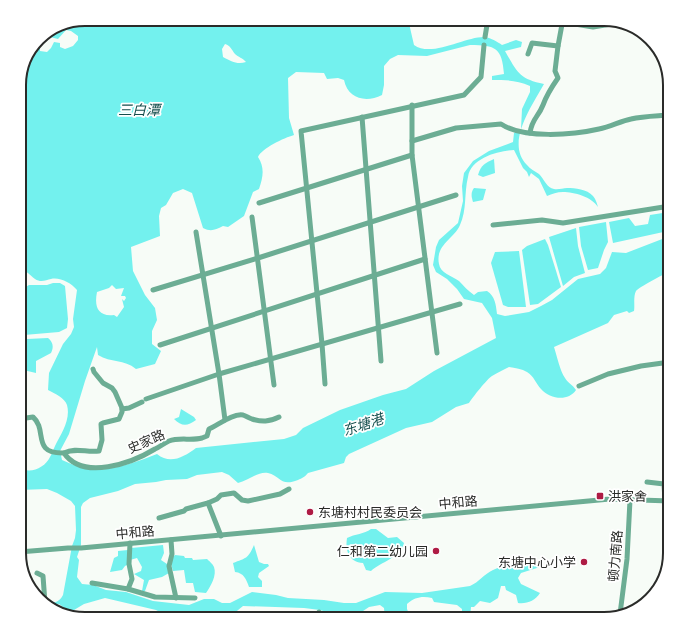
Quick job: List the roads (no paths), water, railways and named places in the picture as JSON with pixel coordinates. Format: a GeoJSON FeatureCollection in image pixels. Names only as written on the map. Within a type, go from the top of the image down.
{"type":"FeatureCollection","features":[{"type":"Feature","properties":{"kind":"street"},"geometry":{"type":"LineString","coordinates":[[485,37],[487,26]]}},
{"type":"Feature","properties":{"kind":"street"},"geometry":{"type":"LineString","coordinates":[[530,133],[531,123],[543,106],[545,98],[558,78],[555,71],[562,26]]}},
{"type":"Feature","properties":{"kind":"street"},"geometry":{"type":"LineString","coordinates":[[588,26],[599,26]]}},
{"type":"Feature","properties":{"kind":"street"},"geometry":{"type":"LineString","coordinates":[[528,54],[532,43],[558,46]]}},
{"type":"Feature","properties":{"kind":"street"},"geometry":{"type":"LineString","coordinates":[[325,384],[302,131],[464,94],[481,77],[484,45]]}},
{"type":"Feature","properties":{"kind":"street"},"geometry":{"type":"LineString","coordinates":[[412,106],[412,155],[437,353]]}},
{"type":"Feature","properties":{"kind":"street"},"geometry":{"type":"LineString","coordinates":[[412,141],[456,128],[501,124],[507,128],[530,133],[566,134],[600,129],[631,119],[663,116]]}},
{"type":"Feature","properties":{"kind":"street"},"geometry":{"type":"LineString","coordinates":[[362,117],[381,362]]}},
{"type":"Feature","properties":{"kind":"street"},"geometry":{"type":"LineString","coordinates":[[259,203],[412,155]]}},
{"type":"Feature","properties":{"kind":"street"},"geometry":{"type":"LineString","coordinates":[[153,290],[456,195]]}},
{"type":"Feature","properties":{"kind":"street"},"geometry":{"type":"LineString","coordinates":[[493,225],[542,220],[563,223],[663,207]]}},
{"type":"Feature","properties":{"kind":"street"},"geometry":{"type":"LineString","coordinates":[[252,217],[274,385]]}},
{"type":"Feature","properties":{"kind":"street"},"geometry":{"type":"LineString","coordinates":[[196,232],[220,374],[225,420]]}},
{"type":"Feature","properties":{"kind":"street"},"geometry":{"type":"LineString","coordinates":[[160,345],[425,259]]}},
{"type":"Feature","properties":{"kind":"street"},"geometry":{"type":"LineString","coordinates":[[92,369],[104,383],[115,392],[122,409],[129,408],[144,400],[220,374],[460,304]]}},
{"type":"Feature","properties":{"kind":"street"},"geometry":{"type":"LineString","coordinates":[[579,386],[608,374],[640,366],[663,363]]}},
{"type":"Feature","properties":{"kind":"street","name":"史家路"},"geometry":{"type":"LineString","coordinates":[[26,418],[33,417],[37,421],[42,444],[47,450],[64,453],[72,449],[92,452],[99,451],[102,440],[101,424],[103,422],[119,419],[122,409]]}},
{"type":"Feature","properties":{"kind":"street","name":"史家路"},"geometry":{"type":"LineString","coordinates":[[64,453],[69,459],[82,466],[98,468],[116,465],[155,450],[170,441],[202,438],[207,436],[209,429],[230,417],[243,415],[251,419],[268,422],[279,417]]}},
{"type":"Feature","properties":{"kind":"street"},"geometry":{"type":"LineString","coordinates":[[648,482],[663,484]]}},
{"type":"Feature","properties":{"kind":"street"},"geometry":{"type":"LineString","coordinates":[[159,518],[208,503],[221,495],[234,493],[242,500],[248,501],[280,494],[289,489]]}},
{"type":"Feature","properties":{"kind":"street","name":"中和路"},"geometry":{"type":"LineString","coordinates":[[26,551],[221,536],[610,499],[663,501]]}},
{"type":"Feature","properties":{"kind":"street","name":"顿力南路"},"geometry":{"type":"LineString","coordinates":[[621,610],[627,559],[630,500]]}},
{"type":"Feature","properties":{"kind":"street"},"geometry":{"type":"LineString","coordinates":[[208,503],[221,536]]}},
{"type":"Feature","properties":{"kind":"street"},"geometry":{"type":"LineString","coordinates":[[171,540],[172,554],[169,566],[176,598]]}},
{"type":"Feature","properties":{"kind":"street"},"geometry":{"type":"LineString","coordinates":[[128,589],[132,579],[129,564],[130,544]]}},
{"type":"Feature","properties":{"kind":"street"},"geometry":{"type":"LineString","coordinates":[[37,573],[44,576],[45,596]]}},
{"type":"Feature","properties":{"kind":"street"},"geometry":{"type":"LineString","coordinates":[[92,583],[128,589],[155,596],[195,598]]}},
{"type":"Feature","properties":{"kind":"water","name":"三白潭"},"geometry":{"type":"Polygon","coordinates":[[[85,26],[410,26],[414,45],[421,48],[439,48],[485,37],[490,38],[502,45],[516,40],[522,42],[521,47],[505,51],[520,74],[529,80],[544,84],[523,124],[519,146],[521,156],[528,166],[539,174],[549,187],[556,189],[570,188],[584,190],[594,197],[598,207],[592,200],[572,193],[559,192],[547,196],[539,179],[531,173],[529,177],[514,150],[493,154],[480,160],[470,170],[462,219],[457,230],[442,247],[439,257],[439,264],[442,270],[459,281],[474,295],[478,292],[487,291],[490,293],[496,304],[497,314],[505,316],[529,312],[552,300],[578,279],[600,274],[606,268],[612,252],[626,253],[663,239],[663,275],[636,291],[634,311],[629,313],[627,311],[614,315],[608,323],[554,347],[563,375],[576,390],[573,394],[564,398],[549,395],[541,389],[527,372],[521,369],[509,367],[490,378],[480,388],[469,403],[456,407],[432,422],[406,428],[349,454],[344,463],[308,473],[292,482],[284,482],[272,474],[260,473],[238,483],[229,475],[222,472],[197,475],[187,479],[135,484],[118,491],[90,498],[83,503],[81,507],[81,545],[77,557],[79,560],[77,577],[82,584],[93,585],[106,590],[126,592],[153,601],[189,605],[204,599],[214,599],[222,603],[230,603],[252,592],[288,598],[356,603],[385,592],[422,593],[470,586],[498,568],[510,565],[539,562],[540,567],[521,573],[518,578],[521,584],[540,593],[536,598],[525,603],[518,603],[516,595],[506,590],[505,586],[501,586],[498,598],[490,603],[480,601],[474,607],[471,607],[470,612],[462,612],[462,609],[457,605],[434,602],[432,598],[425,597],[416,598],[407,604],[408,612],[384,612],[384,608],[380,605],[369,607],[362,612],[327,612],[304,608],[243,606],[236,612],[160,612],[105,598],[84,604],[74,611],[64,608],[59,604],[54,603],[58,601],[63,595],[72,546],[75,538],[75,506],[71,501],[47,489],[26,490],[26,470],[36,469],[48,461],[67,421],[68,411],[66,402],[48,390],[49,373],[63,344],[71,334],[74,327],[73,319],[77,290],[69,283],[62,280],[51,279],[39,281],[26,272],[26,81],[28,69],[32,59],[40,47],[40,51],[47,52],[54,42],[60,43],[60,47],[65,49],[73,46],[78,40],[78,36],[71,31],[66,30],[58,39],[51,37],[62,30],[85,26]],[[225,44],[222,49],[223,57],[237,63],[246,62],[236,55],[230,47],[225,44]],[[470,45],[427,56],[398,55],[390,59],[384,66],[384,85],[382,95],[370,99],[358,98],[349,91],[344,80],[338,78],[327,79],[324,73],[296,72],[288,78],[289,118],[294,135],[274,144],[260,154],[258,157],[262,165],[263,173],[259,189],[253,192],[244,216],[228,227],[223,226],[211,230],[203,228],[192,193],[183,189],[173,193],[166,205],[161,208],[159,216],[160,236],[131,247],[133,271],[145,295],[155,308],[157,320],[152,331],[152,344],[161,351],[155,364],[136,369],[122,362],[98,355],[97,347],[69,434],[60,451],[62,460],[83,468],[101,469],[130,464],[157,454],[167,459],[172,459],[182,457],[196,448],[284,439],[296,435],[303,428],[340,410],[383,395],[406,389],[434,371],[496,338],[492,318],[482,303],[464,299],[447,279],[436,272],[433,265],[436,247],[439,240],[458,223],[463,201],[462,186],[464,173],[473,161],[489,151],[513,142],[514,133],[521,129],[522,109],[530,92],[530,86],[516,81],[492,80],[492,76],[504,74],[502,58],[499,53],[492,47],[470,45]],[[112,285],[109,288],[97,292],[96,302],[98,310],[101,313],[114,315],[117,317],[124,307],[122,299],[124,301],[126,298],[125,296],[121,296],[124,288],[116,289],[112,285]]]}},
{"type":"Feature","properties":{"kind":"water"},"geometry":{"type":"Polygon","coordinates":[[[494,159],[495,173],[483,177],[478,175],[480,169],[484,165],[494,159]]]}},
{"type":"Feature","properties":{"kind":"water"},"geometry":{"type":"Polygon","coordinates":[[[474,188],[486,189],[483,200],[473,202],[472,191],[474,188]]]}},
{"type":"Feature","properties":{"kind":"water"},"geometry":{"type":"Polygon","coordinates":[[[663,213],[663,232],[613,243],[609,222],[629,218],[635,226],[648,224],[650,215],[663,213]]]}},
{"type":"Feature","properties":{"kind":"water"},"geometry":{"type":"Polygon","coordinates":[[[606,222],[608,242],[598,268],[588,270],[581,246],[579,227],[606,222]]]}},
{"type":"Feature","properties":{"kind":"water"},"geometry":{"type":"Polygon","coordinates":[[[576,228],[578,246],[585,273],[574,277],[563,286],[549,237],[576,228]]]}},
{"type":"Feature","properties":{"kind":"water"},"geometry":{"type":"Polygon","coordinates":[[[545,239],[561,287],[538,304],[530,305],[522,250],[527,246],[545,239]]]}},
{"type":"Feature","properties":{"kind":"water"},"geometry":{"type":"Polygon","coordinates":[[[519,251],[526,307],[508,307],[503,305],[491,263],[495,252],[519,251]]]}},
{"type":"Feature","properties":{"kind":"water"},"geometry":{"type":"Polygon","coordinates":[[[60,283],[65,286],[68,319],[67,328],[59,332],[26,335],[26,287],[29,285],[60,283]]]}},
{"type":"Feature","properties":{"kind":"water"},"geometry":{"type":"Polygon","coordinates":[[[48,338],[51,341],[52,351],[36,361],[36,373],[26,371],[27,339],[48,338]]]}},
{"type":"Feature","properties":{"kind":"water"},"geometry":{"type":"Polygon","coordinates":[[[181,409],[194,417],[196,420],[190,424],[184,425],[174,419],[179,417],[181,409]]]}},
{"type":"Feature","properties":{"kind":"water"},"geometry":{"type":"Polygon","coordinates":[[[371,529],[376,529],[388,538],[397,537],[404,543],[402,548],[395,556],[371,571],[366,570],[363,563],[351,558],[347,551],[347,538],[371,529]]]}},
{"type":"Feature","properties":{"kind":"water"},"geometry":{"type":"Polygon","coordinates":[[[163,545],[164,553],[161,560],[167,564],[169,573],[162,577],[149,580],[145,591],[142,591],[144,580],[134,574],[141,571],[142,567],[137,558],[130,560],[131,548],[163,545]]]}},
{"type":"Feature","properties":{"kind":"water"},"geometry":{"type":"Polygon","coordinates":[[[254,545],[259,562],[268,564],[269,566],[259,573],[258,577],[262,581],[262,587],[249,587],[243,575],[235,572],[233,563],[246,557],[254,545]]]}},
{"type":"Feature","properties":{"kind":"water"},"geometry":{"type":"Polygon","coordinates":[[[128,550],[127,565],[122,570],[110,572],[114,558],[118,556],[118,551],[128,550]]]}},
{"type":"Feature","properties":{"kind":"water"},"geometry":{"type":"Polygon","coordinates":[[[175,555],[184,556],[185,558],[192,558],[193,560],[207,559],[213,565],[215,570],[214,577],[212,584],[206,593],[195,592],[193,583],[186,583],[184,570],[173,571],[171,562],[175,555]]]}},
{"type":"Feature","properties":{"kind":"place","name":"洪家舍"},"geometry":{"type":"Point","coordinates":[600,496]}},
{"type":"Feature","properties":{"kind":"place","name":"东塘村村民委员会"},"geometry":{"type":"Point","coordinates":[310,512]}},
{"type":"Feature","properties":{"kind":"place","name":"仁和第二幼儿园"},"geometry":{"type":"Point","coordinates":[436,551]}},
{"type":"Feature","properties":{"kind":"place","name":"东塘中心小学"},"geometry":{"type":"Point","coordinates":[584,562]}},
{"type":"Feature","properties":{"kind":"water label","name":"东塘港"},"geometry":{"type":"Point","coordinates":[363,424]}}]}
